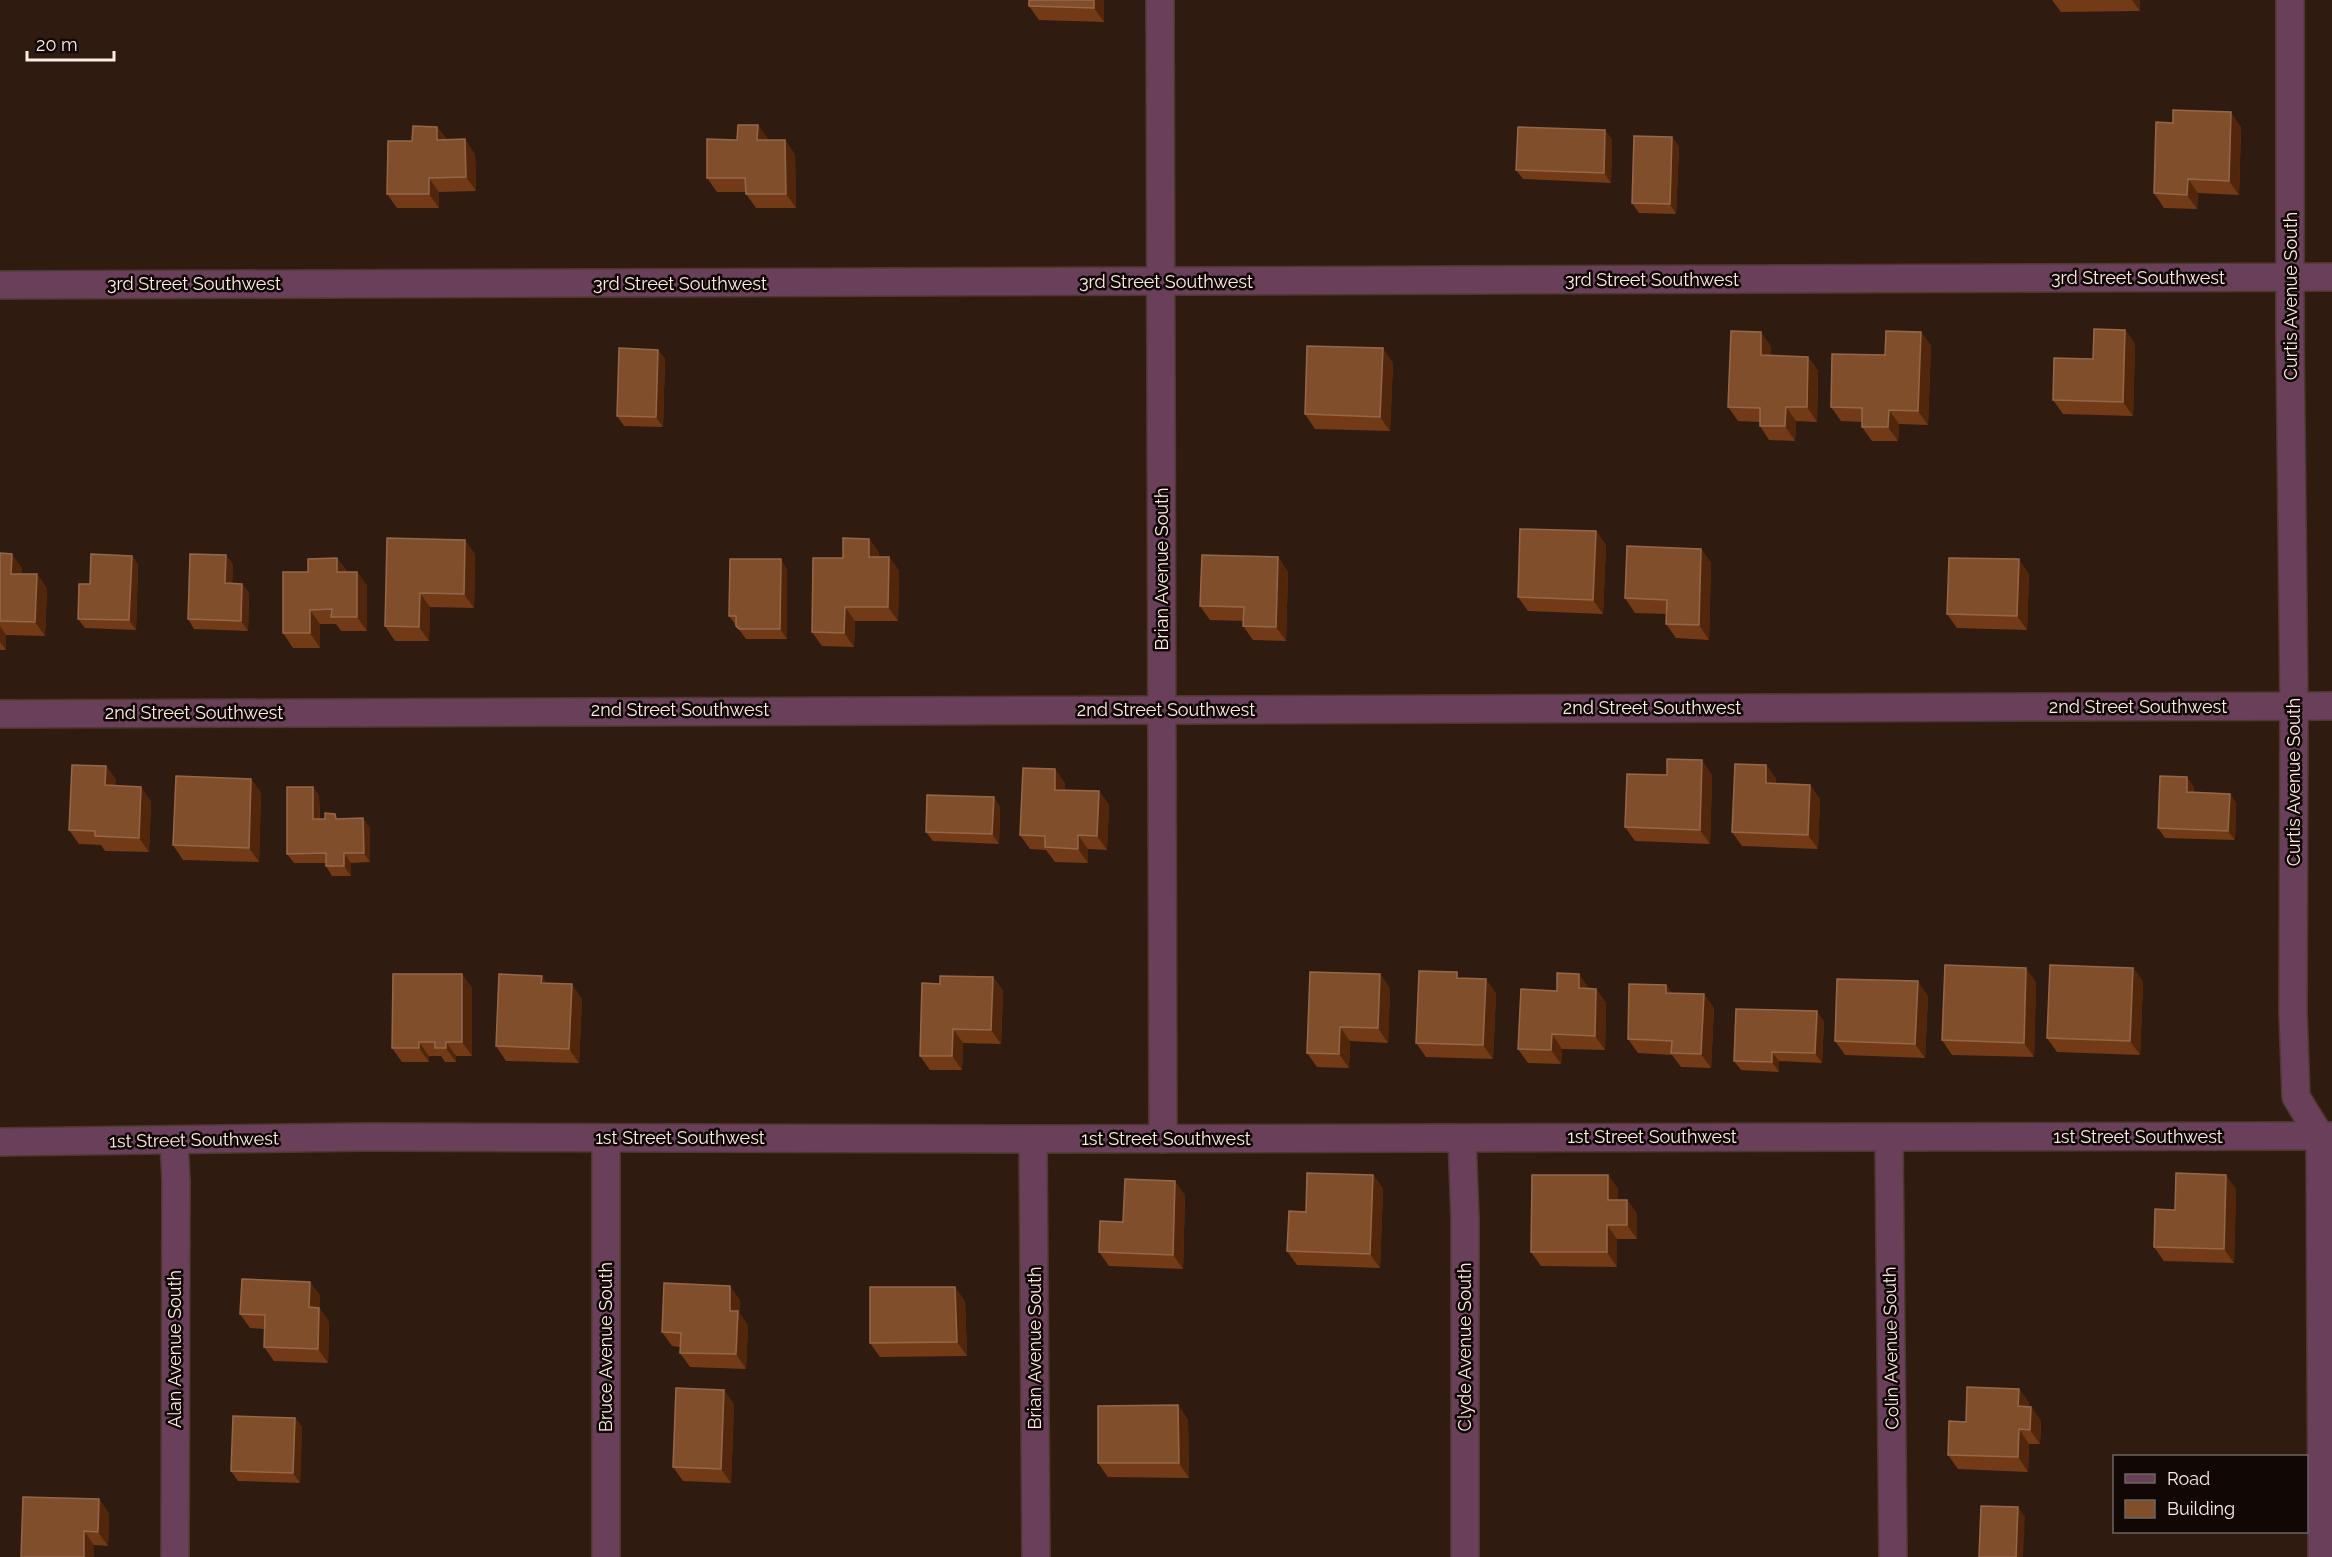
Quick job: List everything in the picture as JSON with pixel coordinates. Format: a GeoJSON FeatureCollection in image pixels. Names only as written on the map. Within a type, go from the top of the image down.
{"type":"FeatureCollection","features":[{"type":"Feature","properties":{"kind":"street","name":"Brian Avenue South"},"geometry":{"type":"LineString","coordinates":[[1160,0],[1163,1139]]}},
{"type":"Feature","properties":{"kind":"street","name":"Curtis Avenue South"},"geometry":{"type":"LineString","coordinates":[[2290,0],[2294,706],[2293,1012],[2296,1097],[2326,1136]]}},
{"type":"Feature","properties":{"kind":"street","name":"3rd Street Southwest"},"geometry":{"type":"LineString","coordinates":[[0,285],[2332,277]]}},
{"type":"Feature","properties":{"kind":"street","name":"2nd Street Southwest"},"geometry":{"type":"LineString","coordinates":[[0,714],[2332,706]]}},
{"type":"Feature","properties":{"kind":"street","name":"1st Street Southwest"},"geometry":{"type":"LineString","coordinates":[[0,1142],[368,1137],[1163,1139],[2326,1136]]}},
{"type":"Feature","properties":{"kind":"street"},"geometry":{"type":"LineString","coordinates":[[2322,1557],[2326,1136]]}},
{"type":"Feature","properties":{"kind":"street","name":"Bruce Avenue South"},"geometry":{"type":"LineString","coordinates":[[606,1138],[606,1557]]}},
{"type":"Feature","properties":{"kind":"street","name":"Clyde Avenue South"},"geometry":{"type":"LineString","coordinates":[[1462,1138],[1465,1218],[1465,1557]]}},
{"type":"Feature","properties":{"kind":"street","name":"Colin Avenue South"},"geometry":{"type":"LineString","coordinates":[[1889,1138],[1893,1557]]}},
{"type":"Feature","properties":{"kind":"street","name":"Brian Avenue South"},"geometry":{"type":"LineString","coordinates":[[1033,1139],[1036,1557]]}},
{"type":"Feature","properties":{"kind":"street","name":"Alan Avenue South"},"geometry":{"type":"LineString","coordinates":[[174,1141],[176,1181],[175,1557]]}},
{"type":"Feature","properties":{"kind":"building"},"geometry":{"type":"Polygon","coordinates":[[[1029,0],[1094,0],[1094,8],[1029,6],[1029,0]]]}},
{"type":"Feature","properties":{"kind":"building"},"geometry":{"type":"Polygon","coordinates":[[[2173,110],[2231,112],[2229,181],[2188,179],[2187,195],[2154,193],[2156,122],[2173,123],[2173,110]]]}},
{"type":"Feature","properties":{"kind":"building"},"geometry":{"type":"Polygon","coordinates":[[[738,125],[758,125],[757,140],[785,140],[786,194],[746,194],[745,178],[707,178],[707,139],[737,140],[738,125]]]}},
{"type":"Feature","properties":{"kind":"building"},"geometry":{"type":"Polygon","coordinates":[[[413,126],[437,127],[437,140],[465,139],[466,177],[429,178],[429,194],[387,194],[388,141],[412,141],[413,126]]]}},
{"type":"Feature","properties":{"kind":"building"},"geometry":{"type":"Polygon","coordinates":[[[1518,127],[1605,130],[1604,173],[1516,170],[1518,127]]]}},
{"type":"Feature","properties":{"kind":"building"},"geometry":{"type":"Polygon","coordinates":[[[1634,136],[1672,137],[1670,204],[1632,203],[1634,136]]]}},
{"type":"Feature","properties":{"kind":"building"},"geometry":{"type":"Polygon","coordinates":[[[2094,329],[2125,330],[2123,402],[2053,400],[2054,358],[2093,359],[2094,329]]]}},
{"type":"Feature","properties":{"kind":"building"},"geometry":{"type":"Polygon","coordinates":[[[1731,331],[1761,332],[1761,355],[1808,357],[1807,407],[1786,407],[1785,426],[1760,426],[1760,408],[1728,407],[1731,331]]]}},
{"type":"Feature","properties":{"kind":"building"},"geometry":{"type":"Polygon","coordinates":[[[1886,331],[1921,332],[1918,411],[1889,410],[1888,427],[1862,427],[1862,408],[1831,407],[1832,354],[1885,355],[1886,331]]]}},
{"type":"Feature","properties":{"kind":"building"},"geometry":{"type":"Polygon","coordinates":[[[1307,346],[1383,348],[1380,417],[1305,414],[1307,346]]]}},
{"type":"Feature","properties":{"kind":"building"},"geometry":{"type":"Polygon","coordinates":[[[619,348],[658,350],[656,417],[617,416],[619,348]]]}},
{"type":"Feature","properties":{"kind":"building"},"geometry":{"type":"Polygon","coordinates":[[[1520,529],[1596,531],[1593,600],[1518,597],[1520,529]]]}},
{"type":"Feature","properties":{"kind":"building"},"geometry":{"type":"Polygon","coordinates":[[[387,538],[465,540],[464,594],[420,593],[419,627],[385,626],[387,538]]]}},
{"type":"Feature","properties":{"kind":"building"},"geometry":{"type":"Polygon","coordinates":[[[843,538],[869,539],[869,557],[889,557],[888,607],[845,607],[844,633],[812,632],[813,558],[843,558],[843,538]]]}},
{"type":"Feature","properties":{"kind":"building"},"geometry":{"type":"Polygon","coordinates":[[[1627,546],[1701,549],[1699,625],[1666,624],[1667,600],[1625,598],[1627,546]]]}},
{"type":"Feature","properties":{"kind":"building"},"geometry":{"type":"Polygon","coordinates":[[[0,553],[12,554],[11,574],[37,574],[35,622],[0,621],[0,553]]]}},
{"type":"Feature","properties":{"kind":"building"},"geometry":{"type":"Polygon","coordinates":[[[91,554],[132,556],[129,620],[78,619],[79,584],[90,584],[91,554]]]}},
{"type":"Feature","properties":{"kind":"building"},"geometry":{"type":"Polygon","coordinates":[[[190,554],[226,555],[225,583],[242,584],[241,621],[188,619],[190,554]]]}},
{"type":"Feature","properties":{"kind":"building"},"geometry":{"type":"Polygon","coordinates":[[[1202,555],[1278,557],[1276,627],[1243,626],[1244,607],[1200,606],[1202,555]]]}},
{"type":"Feature","properties":{"kind":"building"},"geometry":{"type":"Polygon","coordinates":[[[337,558],[337,572],[357,572],[357,617],[331,617],[332,609],[310,610],[310,633],[283,633],[283,572],[308,572],[308,559],[337,558]]]}},
{"type":"Feature","properties":{"kind":"building"},"geometry":{"type":"Polygon","coordinates":[[[1949,558],[2019,559],[2017,616],[1947,614],[1949,558]]]}},
{"type":"Feature","properties":{"kind":"building"},"geometry":{"type":"Polygon","coordinates":[[[730,559],[781,559],[780,629],[739,629],[736,626],[736,616],[729,616],[730,559]]]}},
{"type":"Feature","properties":{"kind":"building"},"geometry":{"type":"Polygon","coordinates":[[[1667,759],[1702,760],[1700,830],[1625,827],[1627,774],[1667,775],[1667,759]]]}},
{"type":"Feature","properties":{"kind":"building"},"geometry":{"type":"Polygon","coordinates":[[[1735,764],[1766,765],[1766,783],[1810,785],[1808,835],[1732,832],[1735,764]]]}},
{"type":"Feature","properties":{"kind":"building"},"geometry":{"type":"Polygon","coordinates":[[[72,765],[106,766],[105,785],[141,787],[139,838],[95,836],[95,831],[69,830],[72,765]]]}},
{"type":"Feature","properties":{"kind":"building"},"geometry":{"type":"Polygon","coordinates":[[[1023,768],[1055,769],[1055,790],[1099,791],[1097,836],[1078,835],[1078,849],[1045,847],[1045,836],[1020,835],[1023,768]]]}},
{"type":"Feature","properties":{"kind":"building"},"geometry":{"type":"Polygon","coordinates":[[[176,776],[251,779],[249,848],[173,845],[176,776]]]}},
{"type":"Feature","properties":{"kind":"building"},"geometry":{"type":"Polygon","coordinates":[[[2160,776],[2187,777],[2187,792],[2230,794],[2228,831],[2158,828],[2160,776]]]}},
{"type":"Feature","properties":{"kind":"building"},"geometry":{"type":"Polygon","coordinates":[[[287,787],[313,787],[313,819],[325,819],[325,813],[335,814],[336,819],[363,818],[364,853],[344,853],[344,866],[326,866],[326,853],[287,854],[287,787]]]}},
{"type":"Feature","properties":{"kind":"building"},"geometry":{"type":"Polygon","coordinates":[[[927,795],[994,797],[992,834],[926,832],[927,795]]]}},
{"type":"Feature","properties":{"kind":"building"},"geometry":{"type":"Polygon","coordinates":[[[1945,965],[2026,968],[2024,1043],[1942,1040],[1945,965]]]}},
{"type":"Feature","properties":{"kind":"building"},"geometry":{"type":"Polygon","coordinates":[[[2050,965],[2133,968],[2130,1041],[2047,1038],[2050,965]]]}},
{"type":"Feature","properties":{"kind":"building"},"geometry":{"type":"Polygon","coordinates":[[[1419,971],[1457,972],[1457,978],[1486,979],[1483,1045],[1416,1043],[1419,971]]]}},
{"type":"Feature","properties":{"kind":"building"},"geometry":{"type":"Polygon","coordinates":[[[1310,972],[1380,974],[1378,1028],[1340,1027],[1339,1054],[1307,1053],[1310,972]]]}},
{"type":"Feature","properties":{"kind":"building"},"geometry":{"type":"Polygon","coordinates":[[[1557,973],[1579,974],[1579,988],[1596,989],[1595,1036],[1552,1034],[1551,1050],[1518,1049],[1521,989],[1557,991],[1557,973]]]}},
{"type":"Feature","properties":{"kind":"building"},"geometry":{"type":"Polygon","coordinates":[[[393,974],[462,974],[462,1042],[446,1042],[446,1048],[435,1048],[435,1042],[419,1042],[419,1048],[392,1048],[393,974]]]}},
{"type":"Feature","properties":{"kind":"building"},"geometry":{"type":"Polygon","coordinates":[[[499,974],[542,976],[541,983],[572,984],[569,1049],[496,1046],[499,974]]]}},
{"type":"Feature","properties":{"kind":"building"},"geometry":{"type":"Polygon","coordinates":[[[940,976],[993,977],[991,1030],[953,1029],[952,1056],[920,1056],[922,983],[940,984],[940,976]]]}},
{"type":"Feature","properties":{"kind":"building"},"geometry":{"type":"Polygon","coordinates":[[[1837,979],[1918,981],[1915,1044],[1835,1041],[1837,979]]]}},
{"type":"Feature","properties":{"kind":"building"},"geometry":{"type":"Polygon","coordinates":[[[1629,984],[1666,985],[1666,993],[1704,994],[1701,1054],[1671,1053],[1672,1041],[1628,1039],[1629,984]]]}},
{"type":"Feature","properties":{"kind":"building"},"geometry":{"type":"Polygon","coordinates":[[[1736,1009],[1817,1011],[1815,1053],[1772,1052],[1772,1062],[1734,1061],[1736,1009]]]}},
{"type":"Feature","properties":{"kind":"building"},"geometry":{"type":"Polygon","coordinates":[[[1307,1173],[1373,1175],[1370,1254],[1287,1251],[1289,1211],[1306,1212],[1307,1173]]]}},
{"type":"Feature","properties":{"kind":"building"},"geometry":{"type":"Polygon","coordinates":[[[2176,1173],[2226,1175],[2224,1249],[2154,1247],[2155,1209],[2175,1210],[2176,1173]]]}},
{"type":"Feature","properties":{"kind":"building"},"geometry":{"type":"Polygon","coordinates":[[[1532,1175],[1608,1175],[1608,1200],[1627,1200],[1627,1225],[1607,1225],[1607,1252],[1531,1252],[1532,1175]]]}},
{"type":"Feature","properties":{"kind":"building"},"geometry":{"type":"Polygon","coordinates":[[[1125,1179],[1175,1181],[1173,1255],[1099,1252],[1100,1221],[1123,1222],[1125,1179]]]}},
{"type":"Feature","properties":{"kind":"building"},"geometry":{"type":"Polygon","coordinates":[[[242,1279],[310,1282],[309,1307],[319,1308],[318,1349],[264,1347],[265,1315],[240,1314],[242,1279]]]}},
{"type":"Feature","properties":{"kind":"building"},"geometry":{"type":"Polygon","coordinates":[[[664,1283],[730,1286],[730,1311],[738,1311],[736,1354],[680,1353],[681,1333],[662,1332],[664,1283]]]}},
{"type":"Feature","properties":{"kind":"building"},"geometry":{"type":"Polygon","coordinates":[[[870,1287],[955,1287],[957,1342],[870,1343],[870,1287]]]}},
{"type":"Feature","properties":{"kind":"building"},"geometry":{"type":"Polygon","coordinates":[[[1967,1387],[2019,1389],[2018,1406],[2031,1407],[2030,1430],[2019,1429],[2018,1457],[1948,1455],[1949,1421],[1966,1422],[1967,1387]]]}},
{"type":"Feature","properties":{"kind":"building"},"geometry":{"type":"Polygon","coordinates":[[[676,1388],[724,1390],[721,1469],[673,1467],[676,1388]]]}},
{"type":"Feature","properties":{"kind":"building"},"geometry":{"type":"Polygon","coordinates":[[[1178,1405],[1179,1463],[1098,1463],[1098,1406],[1178,1405]]]}},
{"type":"Feature","properties":{"kind":"building"},"geometry":{"type":"Polygon","coordinates":[[[233,1416],[295,1418],[293,1473],[231,1471],[233,1416]]]}},
{"type":"Feature","properties":{"kind":"building"},"geometry":{"type":"Polygon","coordinates":[[[23,1497],[99,1499],[98,1532],[84,1531],[84,1557],[21,1557],[23,1497]]]}},
{"type":"Feature","properties":{"kind":"building"},"geometry":{"type":"Polygon","coordinates":[[[1981,1506],[2018,1507],[2016,1557],[1979,1557],[1981,1506]]]}}]}
